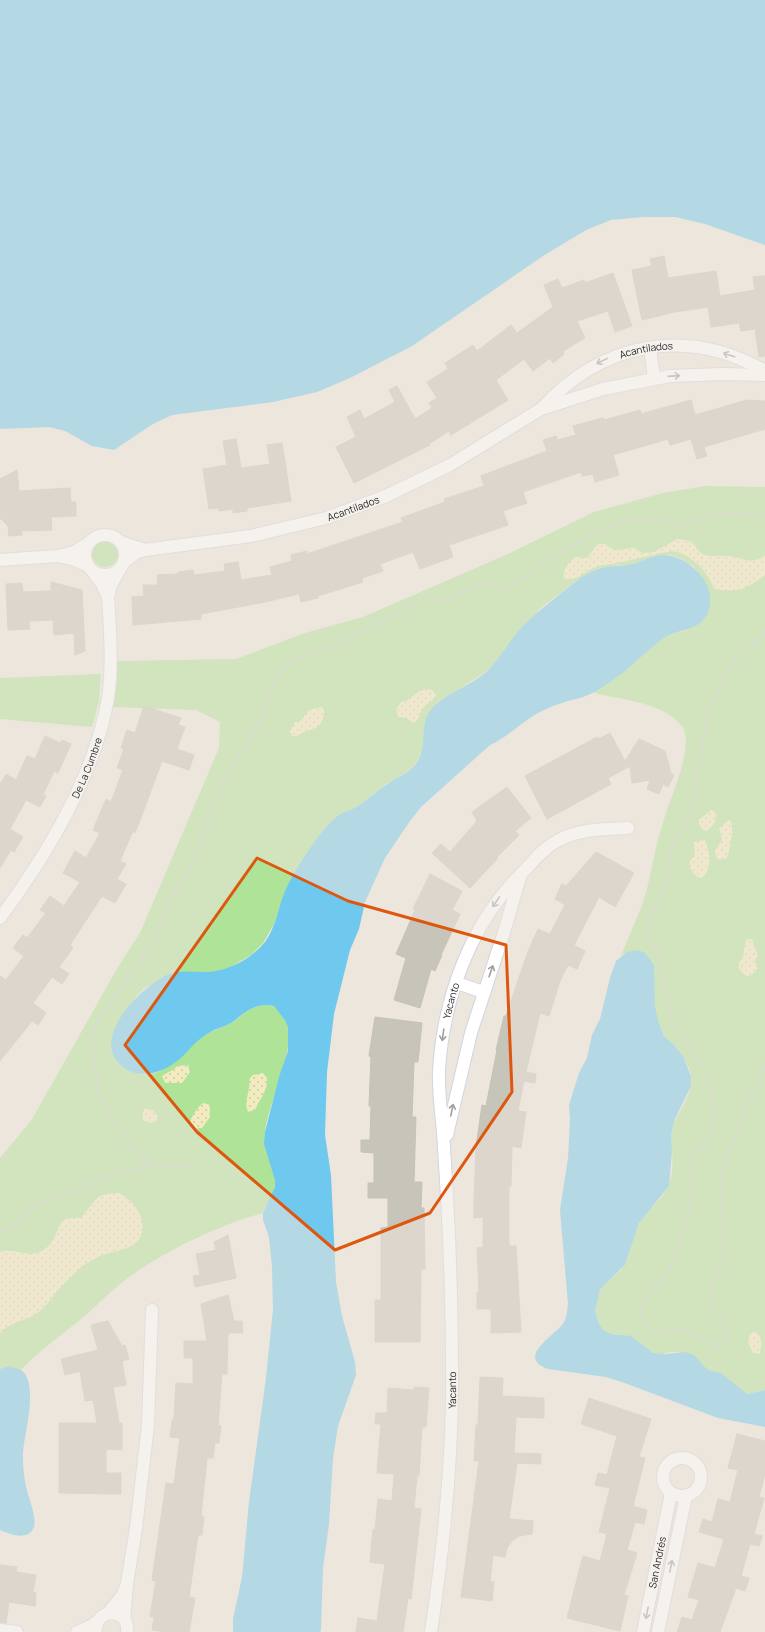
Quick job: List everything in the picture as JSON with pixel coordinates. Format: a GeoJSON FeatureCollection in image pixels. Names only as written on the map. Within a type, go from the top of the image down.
{"type":"FeatureCollection","features":[{"type":"Feature","properties":{"kind":"street","name":"Acantilados"},"geometry":{"type":"LineString","coordinates":[[541,409],[559,390],[594,365],[610,357],[650,348],[678,346],[713,350],[732,356],[765,371]]}},
{"type":"Feature","properties":{"kind":"street"},"geometry":{"type":"LineString","coordinates":[[650,348],[654,378]]}},
{"type":"Feature","properties":{"kind":"street","name":"Acantilados"},"geometry":{"type":"LineString","coordinates":[[145,550],[251,536],[326,518],[386,496],[450,465],[541,409],[602,389],[654,378],[697,375],[765,375]]}},
{"type":"Feature","properties":{"kind":"street"},"geometry":{"type":"LineString","coordinates":[[0,560],[58,556],[74,552],[93,539],[104,535],[145,550]]}},
{"type":"Feature","properties":{"kind":"street"},"geometry":{"type":"LineString","coordinates":[[108,597],[111,585],[121,566],[124,552],[120,542]]}},
{"type":"Feature","properties":{"kind":"street"},"geometry":{"type":"LineString","coordinates":[[89,543],[85,554],[91,569],[102,584],[108,597]]}},
{"type":"Feature","properties":{"kind":"street"},"geometry":{"type":"LineString","coordinates":[[58,556],[74,560],[104,575],[110,574],[137,552],[145,550]]}},
{"type":"Feature","properties":{"kind":"street","name":"De La Cumbre"},"geometry":{"type":"LineString","coordinates":[[0,918],[36,864],[64,816],[86,770],[96,743],[108,697],[110,671],[108,597]]}},
{"type":"Feature","properties":{"kind":"street","name":"Yacanto"},"geometry":{"type":"LineString","coordinates":[[431,1632],[442,1551],[451,1449],[451,1293],[439,1072],[444,1029],[457,983],[481,924],[501,894],[531,862],[547,848],[568,836],[582,832],[628,828]]}},
{"type":"Feature","properties":{"kind":"street","name":"Yacanto"},"geometry":{"type":"LineString","coordinates":[[444,1148],[461,1072],[483,992],[504,932],[522,873]]}},
{"type":"Feature","properties":{"kind":"street"},"geometry":{"type":"LineString","coordinates":[[457,983],[483,992]]}},
{"type":"Feature","properties":{"kind":"street"},"geometry":{"type":"LineString","coordinates":[[127,1627],[127,1584],[136,1528],[148,1426],[152,1310]]}},
{"type":"Feature","properties":{"kind":"street"},"geometry":{"type":"LineString","coordinates":[[685,1458],[696,1464],[701,1476],[697,1489],[686,1496],[670,1493],[663,1482],[664,1469],[672,1460],[685,1458]]}},
{"type":"Feature","properties":{"kind":"street","name":"San Andrés"},"geometry":{"type":"LineString","coordinates":[[643,1632],[670,1493]]}},
{"type":"Feature","properties":{"kind":"street","name":"San Andrés"},"geometry":{"type":"LineString","coordinates":[[658,1632],[686,1496]]}},
{"type":"Feature","properties":{"kind":"street"},"geometry":{"type":"LineString","coordinates":[[96,1632],[104,1617],[122,1596],[127,1584]]}},
{"type":"Feature","properties":{"kind":"street"},"geometry":{"type":"LineString","coordinates":[[77,1632],[91,1626],[104,1617],[117,1614],[127,1627]]}},
{"type":"Feature","properties":{"kind":"street"},"geometry":{"type":"LineString","coordinates":[[0,1630],[17,1632]]}},
{"type":"Feature","properties":{"kind":"path"},"geometry":{"type":"LineString","coordinates":[[151,1165],[134,1150],[118,1127],[98,1090],[92,1048],[94,1027],[150,945],[181,881],[195,861],[221,785],[232,766],[249,744],[277,678],[294,660],[342,642],[427,596],[448,601],[459,595],[473,584],[488,582],[505,589],[592,535],[614,526],[639,520],[690,524],[709,515],[724,512],[738,512],[765,518]]}},
{"type":"Feature","properties":{"kind":"path"},"geometry":{"type":"LineString","coordinates":[[765,632],[729,668],[708,710],[696,775],[693,811],[674,842],[667,872],[668,886],[652,908],[648,936],[658,953],[671,1017],[709,1076],[714,1106],[714,1126],[690,1164],[693,1193],[676,1251],[666,1275],[648,1295],[641,1309],[646,1325],[661,1332],[684,1330],[703,1338],[716,1347],[726,1342],[726,1328],[711,1301],[712,1286],[725,1257],[722,1174],[730,1147],[765,1066]]}},
{"type":"Feature","properties":{"kind":"path"},"geometry":{"type":"LineString","coordinates":[[0,1230],[5,1231],[20,1221],[32,1207],[119,1172],[151,1165],[192,1166]]}},
{"type":"Feature","properties":{"kind":"highlighted area"},"geometry":{"type":"Polygon","coordinates":[[[257,858],[348,901],[506,945],[512,1092],[430,1213],[335,1250],[197,1132],[125,1045],[257,858]]]}},
{"type":"Feature","properties":{"kind":"green space"},"geometry":{"type":"Polygon","coordinates":[[[706,486],[765,487],[765,1390],[747,1394],[724,1377],[714,1371],[708,1370],[689,1355],[679,1352],[657,1354],[630,1337],[604,1332],[597,1318],[595,1303],[596,1296],[600,1289],[621,1270],[625,1264],[639,1224],[662,1196],[668,1186],[672,1169],[671,1132],[691,1085],[689,1067],[680,1053],[663,1033],[659,1025],[655,1011],[654,965],[627,952],[621,956],[641,908],[650,878],[659,836],[683,763],[686,742],[684,730],[683,727],[671,716],[661,710],[638,702],[592,692],[610,682],[663,638],[674,633],[684,631],[704,619],[711,600],[694,567],[680,558],[670,555],[661,555],[629,565],[618,565],[576,581],[542,607],[518,632],[496,663],[484,673],[438,702],[424,727],[425,743],[422,751],[418,760],[410,770],[386,784],[360,805],[340,815],[323,831],[286,889],[274,924],[263,943],[251,955],[229,968],[214,972],[172,973],[143,989],[136,997],[116,1027],[119,1063],[132,1071],[144,1074],[154,1073],[164,1069],[202,1037],[233,1022],[247,1011],[262,1005],[274,1006],[284,1018],[288,1026],[288,1049],[267,1120],[265,1132],[266,1146],[273,1166],[275,1179],[273,1192],[263,1213],[229,1224],[194,1239],[160,1257],[129,1277],[112,1290],[86,1315],[45,1348],[21,1370],[9,1366],[0,1369],[0,1158],[31,1121],[118,967],[140,933],[219,748],[220,722],[196,710],[112,707],[117,661],[236,659],[305,633],[363,617],[508,554],[594,512],[663,493],[706,486]]]}},
{"type":"Feature","properties":{"kind":"green space"},"geometry":{"type":"Polygon","coordinates":[[[105,541],[114,545],[118,554],[114,563],[105,567],[96,563],[92,554],[96,545],[105,541]]]}},
{"type":"Feature","properties":{"kind":"green space"},"geometry":{"type":"Polygon","coordinates":[[[101,674],[99,701],[92,727],[0,719],[0,678],[101,674]]]}},
{"type":"Feature","properties":{"kind":"sand"},"geometry":{"type":"Polygon","coordinates":[[[677,539],[693,543],[698,551],[708,556],[733,557],[750,561],[765,556],[765,575],[753,584],[741,589],[714,589],[708,576],[698,564],[686,555],[672,551],[598,566],[576,578],[564,578],[566,567],[575,557],[587,558],[598,544],[605,544],[614,550],[634,548],[643,553],[654,552],[677,539]]]}},
{"type":"Feature","properties":{"kind":"sand"},"geometry":{"type":"Polygon","coordinates":[[[422,690],[432,690],[436,695],[434,699],[422,709],[415,722],[413,723],[407,718],[398,717],[396,709],[401,702],[408,700],[422,690]]]}},
{"type":"Feature","properties":{"kind":"sand"},"geometry":{"type":"Polygon","coordinates":[[[322,707],[324,711],[323,719],[320,725],[298,735],[292,736],[290,732],[295,722],[301,721],[309,710],[322,707]]]}},
{"type":"Feature","properties":{"kind":"sand"},"geometry":{"type":"Polygon","coordinates":[[[711,810],[715,812],[716,818],[714,823],[707,831],[702,830],[699,820],[711,810]]]}},
{"type":"Feature","properties":{"kind":"sand"},"geometry":{"type":"Polygon","coordinates":[[[729,820],[731,821],[732,830],[727,858],[719,860],[716,857],[715,851],[722,838],[719,828],[729,820]]]}},
{"type":"Feature","properties":{"kind":"sand"},"geometry":{"type":"Polygon","coordinates":[[[705,840],[708,850],[709,865],[702,878],[697,877],[690,868],[690,861],[695,856],[694,842],[705,840]]]}},
{"type":"Feature","properties":{"kind":"sand"},"geometry":{"type":"Polygon","coordinates":[[[747,939],[752,939],[758,956],[755,960],[757,969],[752,975],[746,976],[739,969],[739,965],[743,957],[747,939]]]}},
{"type":"Feature","properties":{"kind":"sand"},"geometry":{"type":"Polygon","coordinates":[[[188,1065],[190,1072],[182,1083],[165,1083],[162,1076],[177,1066],[188,1065]]]}},
{"type":"Feature","properties":{"kind":"sand"},"geometry":{"type":"Polygon","coordinates":[[[263,1073],[267,1078],[265,1091],[255,1110],[248,1112],[246,1103],[250,1078],[253,1075],[263,1073]]]}},
{"type":"Feature","properties":{"kind":"sand"},"geometry":{"type":"Polygon","coordinates":[[[204,1103],[210,1105],[210,1117],[202,1128],[194,1129],[190,1126],[192,1117],[204,1103]]]}},
{"type":"Feature","properties":{"kind":"sand"},"geometry":{"type":"Polygon","coordinates":[[[144,1109],[153,1110],[156,1113],[158,1117],[155,1123],[146,1122],[142,1119],[144,1109]]]}},
{"type":"Feature","properties":{"kind":"sand"},"geometry":{"type":"Polygon","coordinates":[[[119,1193],[130,1200],[139,1212],[143,1226],[139,1239],[131,1246],[98,1257],[79,1269],[40,1311],[30,1317],[14,1323],[0,1333],[0,1252],[11,1251],[31,1254],[42,1251],[51,1243],[63,1221],[66,1219],[81,1218],[96,1199],[104,1195],[119,1193]]]}},
{"type":"Feature","properties":{"kind":"sand"},"geometry":{"type":"Polygon","coordinates":[[[754,1332],[761,1338],[760,1354],[753,1353],[748,1342],[750,1334],[754,1332]]]}},
{"type":"Feature","properties":{"kind":"water"},"geometry":{"type":"Polygon","coordinates":[[[0,0],[765,0],[765,245],[705,224],[675,217],[644,217],[611,220],[586,230],[543,256],[412,346],[350,378],[317,392],[273,402],[172,415],[153,424],[114,450],[92,446],[65,431],[49,427],[0,429],[0,0]]]}},
{"type":"Feature","properties":{"kind":"water"},"geometry":{"type":"Polygon","coordinates":[[[661,555],[679,558],[689,564],[702,577],[708,587],[710,598],[709,609],[704,619],[695,626],[664,638],[624,672],[597,691],[581,698],[560,703],[541,711],[490,745],[421,807],[385,858],[365,902],[359,929],[350,950],[334,1014],[327,1072],[325,1135],[331,1175],[336,1282],[342,1316],[355,1362],[356,1375],[338,1426],[333,1458],[329,1524],[323,1568],[321,1630],[320,1632],[233,1632],[233,1619],[242,1577],[249,1502],[266,1378],[273,1309],[272,1267],[269,1237],[263,1220],[263,1213],[275,1187],[275,1180],[264,1144],[265,1132],[279,1077],[288,1051],[288,1027],[285,1020],[274,1006],[257,1006],[247,1011],[231,1023],[203,1036],[182,1057],[166,1068],[158,1072],[140,1074],[124,1068],[117,1061],[112,1050],[112,1037],[117,1024],[136,998],[160,979],[178,972],[205,972],[222,970],[246,959],[253,954],[269,936],[285,891],[307,852],[324,830],[339,815],[359,806],[385,785],[410,770],[417,763],[423,748],[424,725],[430,711],[442,699],[472,682],[486,672],[496,662],[520,629],[535,615],[561,593],[589,573],[606,567],[632,564],[661,555]]]}},
{"type":"Feature","properties":{"kind":"water"},"geometry":{"type":"Polygon","coordinates":[[[638,950],[645,953],[654,965],[655,1007],[659,1024],[664,1036],[674,1045],[684,1058],[691,1076],[691,1086],[675,1119],[671,1134],[672,1151],[669,1186],[639,1223],[625,1265],[600,1289],[595,1310],[598,1322],[603,1330],[611,1334],[631,1336],[653,1353],[665,1354],[686,1352],[694,1355],[708,1370],[721,1373],[747,1394],[765,1390],[765,1427],[718,1418],[606,1377],[548,1369],[539,1364],[535,1359],[536,1353],[540,1347],[564,1323],[568,1304],[560,1210],[568,1158],[570,1119],[569,1105],[579,1073],[587,1058],[592,1035],[600,1019],[610,978],[616,961],[627,952],[638,950]]]}},
{"type":"Feature","properties":{"kind":"water"},"geometry":{"type":"Polygon","coordinates":[[[9,1366],[24,1372],[30,1391],[23,1463],[34,1525],[30,1533],[22,1536],[13,1535],[0,1530],[0,1369],[9,1366]]]}},
{"type":"Feature","properties":{"kind":"building"},"geometry":{"type":"Polygon","coordinates":[[[664,256],[668,278],[716,271],[720,296],[755,290],[753,277],[765,276],[765,356],[759,357],[755,329],[741,331],[739,323],[711,327],[708,307],[675,312],[642,320],[632,270],[652,266],[650,259],[664,256]]]}},
{"type":"Feature","properties":{"kind":"building"},"geometry":{"type":"Polygon","coordinates":[[[613,273],[632,326],[615,332],[608,311],[577,321],[585,338],[563,351],[564,354],[553,363],[550,358],[533,371],[524,359],[496,380],[508,400],[451,435],[449,431],[429,444],[430,445],[354,483],[336,447],[356,437],[347,417],[360,410],[364,419],[395,402],[389,390],[397,386],[415,419],[432,408],[429,403],[437,398],[427,382],[448,369],[445,363],[473,345],[477,351],[511,325],[517,333],[553,307],[544,285],[558,279],[562,288],[584,280],[585,283],[613,273]]]}},
{"type":"Feature","properties":{"kind":"building"},"geometry":{"type":"Polygon","coordinates":[[[691,400],[695,415],[747,400],[765,401],[765,429],[704,447],[707,456],[697,459],[691,439],[670,445],[668,439],[613,455],[619,475],[595,482],[593,474],[582,476],[581,472],[523,492],[527,503],[503,511],[508,525],[449,545],[453,557],[420,569],[413,552],[380,564],[383,571],[362,578],[363,582],[318,596],[318,598],[301,602],[299,594],[201,614],[201,619],[133,625],[132,597],[144,596],[143,585],[158,585],[157,575],[178,574],[178,572],[193,570],[194,575],[225,571],[224,564],[238,562],[241,580],[272,575],[270,567],[292,561],[291,555],[307,551],[307,554],[403,522],[401,518],[445,502],[444,499],[484,486],[481,476],[547,451],[543,440],[556,436],[557,440],[576,435],[573,426],[603,418],[604,420],[640,410],[641,414],[691,400]]]}},
{"type":"Feature","properties":{"kind":"building"},"geometry":{"type":"Polygon","coordinates":[[[236,439],[241,468],[270,464],[267,445],[282,443],[291,501],[247,508],[247,511],[233,513],[233,509],[219,511],[218,508],[209,509],[203,469],[227,465],[223,441],[236,439]]]}},
{"type":"Feature","properties":{"kind":"building"},"geometry":{"type":"Polygon","coordinates":[[[17,470],[19,491],[70,488],[71,502],[76,502],[76,516],[51,517],[52,530],[21,531],[22,535],[9,536],[8,526],[0,518],[0,479],[17,470]]]}},
{"type":"Feature","properties":{"kind":"building"},"geometry":{"type":"Polygon","coordinates":[[[51,582],[82,590],[85,651],[75,655],[74,633],[54,635],[53,620],[29,621],[30,629],[8,630],[6,584],[22,583],[23,592],[51,591],[51,582]]]}},
{"type":"Feature","properties":{"kind":"building"},"geometry":{"type":"Polygon","coordinates":[[[144,706],[181,718],[178,725],[185,727],[177,749],[194,755],[189,770],[162,761],[135,833],[133,831],[120,861],[126,864],[117,879],[126,884],[115,903],[102,896],[70,945],[73,948],[59,967],[69,974],[62,984],[52,977],[33,1003],[46,1013],[38,1025],[32,1021],[0,1061],[0,976],[6,980],[24,956],[13,948],[23,935],[27,938],[46,913],[40,910],[50,896],[64,906],[80,882],[63,873],[75,851],[86,858],[100,833],[93,830],[106,799],[111,802],[123,770],[117,768],[124,749],[121,748],[127,730],[135,733],[144,706]]]}},
{"type":"Feature","properties":{"kind":"building"},"geometry":{"type":"Polygon","coordinates":[[[610,733],[625,761],[639,739],[665,751],[671,773],[674,775],[668,787],[663,784],[659,794],[647,789],[650,780],[632,783],[630,766],[608,778],[611,784],[547,819],[525,776],[597,737],[598,739],[610,733]]]}},
{"type":"Feature","properties":{"kind":"building"},"geometry":{"type":"Polygon","coordinates":[[[45,736],[60,743],[62,740],[71,744],[58,773],[54,771],[43,795],[46,796],[40,807],[26,800],[10,829],[23,837],[14,852],[11,850],[0,868],[0,784],[6,774],[16,780],[27,756],[35,759],[45,736]]]}},
{"type":"Feature","properties":{"kind":"building"},"geometry":{"type":"Polygon","coordinates":[[[507,787],[531,818],[515,831],[519,835],[497,857],[498,858],[470,888],[432,853],[441,844],[450,852],[477,821],[472,812],[507,787]]]}},
{"type":"Feature","properties":{"kind":"building"},"geometry":{"type":"Polygon","coordinates":[[[596,852],[634,873],[615,907],[599,897],[574,945],[585,951],[577,969],[568,965],[560,981],[549,1016],[540,1013],[526,1072],[536,1074],[535,1083],[524,1081],[518,1111],[526,1112],[521,1148],[512,1146],[511,1186],[509,1186],[509,1246],[516,1246],[521,1332],[491,1333],[491,1309],[477,1309],[477,1292],[479,1292],[477,1248],[483,1247],[483,1217],[474,1218],[474,1201],[476,1147],[482,1105],[486,1106],[504,1016],[506,1016],[527,954],[538,929],[550,934],[565,905],[555,899],[562,884],[566,886],[596,852]]]}},
{"type":"Feature","properties":{"kind":"building"},"geometry":{"type":"Polygon","coordinates":[[[430,874],[462,891],[452,910],[460,914],[435,971],[431,969],[420,1008],[394,1000],[406,958],[396,954],[415,910],[413,909],[430,874]]]}},
{"type":"Feature","properties":{"kind":"building"},"geometry":{"type":"Polygon","coordinates":[[[375,1017],[422,1023],[418,1062],[414,1062],[412,1117],[416,1117],[414,1182],[422,1182],[421,1208],[424,1208],[425,1269],[421,1269],[420,1342],[375,1342],[375,1300],[381,1300],[381,1228],[388,1227],[388,1198],[368,1198],[368,1183],[374,1183],[374,1153],[361,1152],[361,1140],[370,1140],[371,1106],[369,1106],[371,1057],[369,1056],[375,1017]]]}},
{"type":"Feature","properties":{"kind":"building"},"geometry":{"type":"Polygon","coordinates":[[[228,1235],[236,1278],[195,1287],[193,1276],[200,1275],[196,1254],[216,1250],[214,1242],[228,1235]]]}},
{"type":"Feature","properties":{"kind":"building"},"geometry":{"type":"Polygon","coordinates":[[[228,1295],[234,1321],[242,1321],[243,1333],[228,1333],[227,1374],[222,1374],[218,1425],[221,1426],[219,1443],[215,1443],[213,1458],[207,1458],[201,1516],[204,1516],[202,1535],[198,1535],[189,1597],[195,1598],[189,1632],[166,1632],[152,1630],[154,1617],[150,1616],[156,1581],[152,1580],[166,1483],[174,1484],[180,1438],[170,1437],[172,1420],[174,1420],[176,1383],[193,1384],[193,1358],[184,1358],[184,1341],[207,1341],[201,1304],[228,1295]]]}},
{"type":"Feature","properties":{"kind":"building"},"geometry":{"type":"Polygon","coordinates":[[[108,1321],[122,1346],[125,1345],[129,1359],[122,1361],[126,1385],[113,1387],[119,1423],[122,1423],[122,1450],[106,1449],[106,1473],[121,1473],[121,1494],[59,1493],[59,1423],[97,1423],[93,1400],[85,1401],[80,1371],[65,1375],[61,1359],[98,1350],[91,1325],[108,1321]]]}},
{"type":"Feature","properties":{"kind":"building"},"geometry":{"type":"Polygon","coordinates":[[[480,1377],[503,1378],[502,1396],[544,1398],[544,1418],[516,1417],[514,1453],[541,1454],[541,1464],[517,1463],[509,1519],[533,1521],[532,1534],[519,1536],[513,1540],[507,1548],[505,1557],[493,1555],[490,1581],[494,1582],[492,1601],[461,1597],[479,1461],[474,1461],[476,1425],[478,1425],[480,1377]]]}},
{"type":"Feature","properties":{"kind":"building"},"geometry":{"type":"Polygon","coordinates":[[[414,1387],[429,1388],[426,1427],[422,1427],[419,1476],[417,1476],[414,1508],[421,1509],[411,1599],[408,1598],[403,1632],[356,1632],[358,1618],[377,1621],[385,1564],[370,1562],[373,1529],[375,1530],[378,1499],[392,1501],[394,1474],[377,1473],[381,1424],[375,1424],[376,1413],[387,1413],[388,1388],[414,1390],[414,1387]]]}},
{"type":"Feature","properties":{"kind":"building"},"geometry":{"type":"Polygon","coordinates":[[[589,1398],[651,1419],[639,1457],[645,1458],[633,1506],[647,1510],[644,1524],[635,1522],[627,1550],[637,1553],[624,1595],[628,1596],[620,1631],[567,1618],[583,1556],[600,1561],[607,1534],[599,1532],[610,1488],[595,1485],[598,1473],[607,1475],[617,1436],[581,1424],[589,1398]]]}},
{"type":"Feature","properties":{"kind":"building"},"geometry":{"type":"Polygon","coordinates":[[[737,1434],[765,1441],[765,1474],[759,1497],[764,1498],[754,1534],[762,1536],[759,1546],[750,1544],[741,1576],[749,1578],[745,1591],[736,1588],[720,1632],[677,1632],[682,1617],[692,1620],[699,1600],[688,1597],[698,1563],[715,1568],[724,1539],[699,1532],[703,1519],[712,1522],[718,1499],[730,1502],[738,1470],[728,1468],[737,1434]]]}},
{"type":"Feature","properties":{"kind":"building"},"geometry":{"type":"Polygon","coordinates":[[[0,1565],[17,1567],[16,1572],[36,1575],[33,1592],[36,1593],[35,1606],[9,1602],[6,1623],[0,1622],[0,1565]]]}}]}
